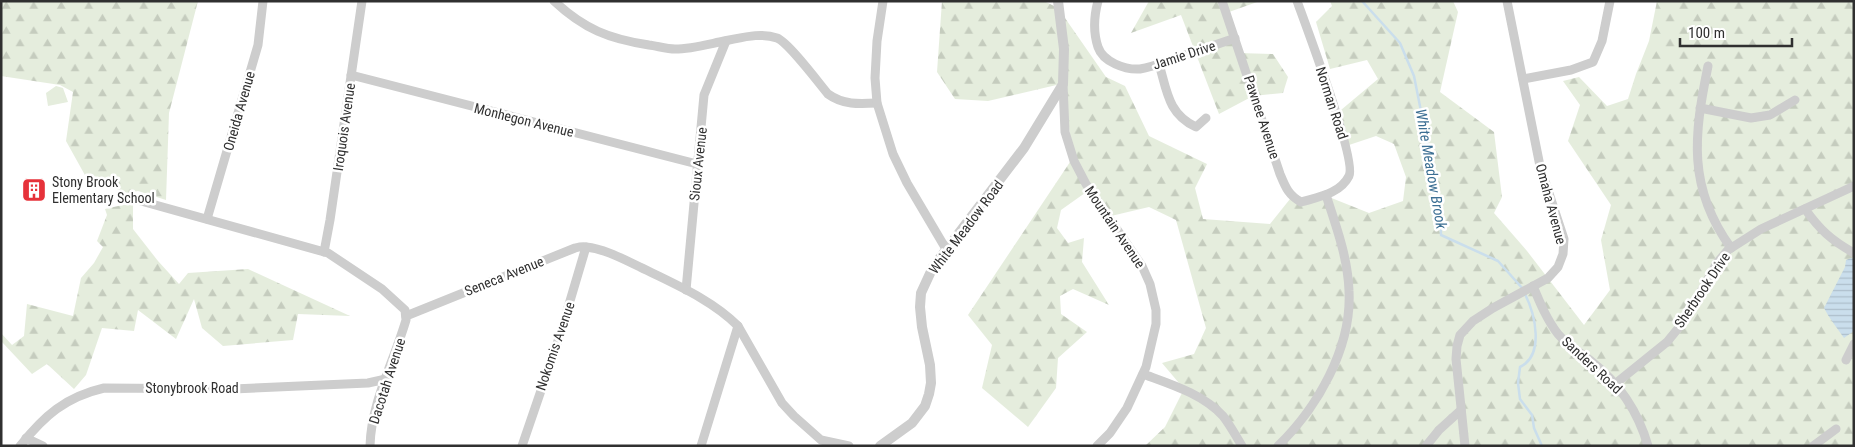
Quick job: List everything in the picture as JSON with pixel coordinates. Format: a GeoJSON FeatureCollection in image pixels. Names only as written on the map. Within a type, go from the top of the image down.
{"type":"FeatureCollection","features":[{"type":"Feature","properties":{"kind":"street","name":"Oneida Avenue"},"geometry":{"type":"LineString","coordinates":[[207,219],[258,45],[263,1]]}},
{"type":"Feature","properties":{"kind":"street","name":"Iroquois Avenue"},"geometry":{"type":"LineString","coordinates":[[324,252],[362,1]]}},
{"type":"Feature","properties":{"kind":"street"},"geometry":{"type":"LineString","coordinates":[[554,1],[568,15],[590,29],[610,38],[675,49],[746,36],[778,38],[789,46],[828,94],[836,100],[855,104],[877,103]]}},
{"type":"Feature","properties":{"kind":"street"},"geometry":{"type":"LineString","coordinates":[[883,1],[877,42],[875,78],[877,103],[893,154],[907,183],[946,249]]}},
{"type":"Feature","properties":{"kind":"street","name":"White Meadow Road"},"geometry":{"type":"LineString","coordinates":[[880,446],[912,423],[919,416],[927,400],[931,383],[920,306],[921,294],[933,268],[1024,148],[1063,84],[1064,49],[1058,1]]}},
{"type":"Feature","properties":{"kind":"street","name":"Jamie Drive"},"geometry":{"type":"LineString","coordinates":[[1098,1],[1095,11],[1094,29],[1098,49],[1118,66],[1138,69],[1159,64],[1235,38]]}},
{"type":"Feature","properties":{"kind":"street","name":"Pawnee Avenue"},"geometry":{"type":"LineString","coordinates":[[1222,1],[1286,190],[1300,202],[1326,195]]}},
{"type":"Feature","properties":{"kind":"street","name":"Norman Road"},"geometry":{"type":"LineString","coordinates":[[1297,1],[1344,138],[1351,165],[1350,174],[1342,186],[1326,195]]}},
{"type":"Feature","properties":{"kind":"street","name":"Omaha Avenue"},"geometry":{"type":"LineString","coordinates":[[1465,446],[1456,359],[1460,335],[1473,321],[1493,308],[1548,278],[1558,266],[1563,254],[1564,239],[1540,166],[1507,1]]}},
{"type":"Feature","properties":{"kind":"street"},"geometry":{"type":"LineString","coordinates":[[1523,78],[1571,70],[1593,62],[1598,55],[1602,42],[1610,1]]}},
{"type":"Feature","properties":{"kind":"street","name":"Sioux Avenue"},"geometry":{"type":"LineString","coordinates":[[686,290],[704,95],[726,41]]}},
{"type":"Feature","properties":{"kind":"street"},"geometry":{"type":"LineString","coordinates":[[1159,64],[1176,115],[1186,123],[1196,127],[1206,118]]}},
{"type":"Feature","properties":{"kind":"street"},"geometry":{"type":"LineString","coordinates":[[1708,66],[1700,108],[1696,144],[1698,171],[1705,201],[1718,230],[1731,248]]}},
{"type":"Feature","properties":{"kind":"street","name":"Monhegon Avenue"},"geometry":{"type":"LineString","coordinates":[[352,75],[697,164]]}},
{"type":"Feature","properties":{"kind":"street","name":"Mountain Avenue"},"geometry":{"type":"LineString","coordinates":[[1063,84],[1065,132],[1074,161],[1093,196],[1132,248],[1142,266],[1150,284],[1156,310],[1156,324],[1143,374],[1127,408],[1110,433],[1097,446]]}},
{"type":"Feature","properties":{"kind":"street"},"geometry":{"type":"LineString","coordinates":[[1700,108],[1751,118],[1770,115],[1795,100]]}},
{"type":"Feature","properties":{"kind":"street","name":"Sherbrook Drive"},"geometry":{"type":"LineString","coordinates":[[1615,384],[1667,342],[1684,320],[1718,263],[1731,248],[1761,229],[1854,186]]}},
{"type":"Feature","properties":{"kind":"street"},"geometry":{"type":"LineString","coordinates":[[1278,446],[1299,424],[1317,399],[1343,338],[1350,292],[1345,256],[1326,195]]}},
{"type":"Feature","properties":{"kind":"street"},"geometry":{"type":"LineString","coordinates":[[141,201],[324,252],[382,289],[405,310],[406,316]]}},
{"type":"Feature","properties":{"kind":"street"},"geometry":{"type":"LineString","coordinates":[[1804,209],[1820,229],[1837,243],[1854,253]]}},
{"type":"Feature","properties":{"kind":"street"},"geometry":{"type":"LineString","coordinates":[[586,247],[619,257],[701,298],[738,326],[782,403],[794,416],[822,443],[849,446]]}},
{"type":"Feature","properties":{"kind":"street","name":"Seneca Avenue"},"geometry":{"type":"LineString","coordinates":[[406,316],[575,248],[586,247]]}},
{"type":"Feature","properties":{"kind":"street","name":"Nokomis Avenue"},"geometry":{"type":"LineString","coordinates":[[522,446],[559,338],[586,247]]}},
{"type":"Feature","properties":{"kind":"street","name":"Sanders Road"},"geometry":{"type":"LineString","coordinates":[[1531,288],[1558,334],[1592,361],[1622,392],[1639,420],[1648,446]]}},
{"type":"Feature","properties":{"kind":"street","name":"Dacotah Avenue"},"geometry":{"type":"LineString","coordinates":[[370,446],[370,435],[386,379],[402,335],[406,316]]}},
{"type":"Feature","properties":{"kind":"street"},"geometry":{"type":"LineString","coordinates":[[701,446],[738,326]]}},
{"type":"Feature","properties":{"kind":"street"},"geometry":{"type":"LineString","coordinates":[[1846,360],[1854,344]]}},
{"type":"Feature","properties":{"kind":"street"},"geometry":{"type":"LineString","coordinates":[[1143,374],[1173,385],[1208,404],[1222,415],[1242,446]]}},
{"type":"Feature","properties":{"kind":"street","name":"Stonybrook Road"},"geometry":{"type":"LineString","coordinates":[[23,442],[45,417],[68,400],[90,391],[104,388],[233,389],[368,383],[386,379]]}},
{"type":"Feature","properties":{"kind":"street"},"geometry":{"type":"LineString","coordinates":[[1426,446],[1439,430],[1461,410]]}},
{"type":"Feature","properties":{"kind":"street"},"geometry":{"type":"LineString","coordinates":[[1813,446],[1836,429]]}},
{"type":"Feature","properties":{"kind":"street"},"geometry":{"type":"LineString","coordinates":[[23,442],[43,446]]}},
{"type":"Feature","properties":{"kind":"green space"},"geometry":{"type":"Polygon","coordinates":[[[1,1],[198,1],[169,113],[166,200],[138,191],[127,193],[86,177],[66,141],[73,92],[60,85],[1,76],[1,1]]]}},
{"type":"Feature","properties":{"kind":"green space"},"geometry":{"type":"Polygon","coordinates":[[[942,1],[1044,1],[1058,8],[1106,77],[1125,86],[1149,136],[1207,164],[1195,188],[1203,219],[1270,224],[1290,199],[1324,195],[1369,213],[1403,201],[1406,177],[1394,144],[1376,136],[1346,146],[1335,115],[1378,79],[1367,60],[1330,69],[1316,22],[1332,6],[1330,1],[1453,1],[1458,12],[1440,92],[1494,132],[1502,197],[1494,213],[1527,251],[1584,325],[1610,290],[1601,240],[1611,205],[1568,141],[1580,105],[1563,81],[1579,77],[1607,106],[1628,99],[1649,41],[1657,1],[1854,1],[1854,446],[1145,446],[1165,427],[1184,389],[1162,363],[1194,354],[1206,328],[1176,220],[1149,207],[1111,216],[1092,188],[1061,210],[1057,228],[1068,243],[1084,238],[1082,262],[1109,305],[1073,289],[1060,296],[1061,314],[1087,332],[1058,358],[1056,388],[1028,427],[982,388],[992,345],[968,315],[1072,159],[1065,83],[988,101],[955,99],[937,72],[942,1]]]}},
{"type":"Feature","properties":{"kind":"green space"},"geometry":{"type":"Polygon","coordinates":[[[1149,1],[1260,1],[1229,12],[1238,53],[1273,54],[1288,77],[1283,93],[1253,96],[1219,114],[1181,15],[1131,33],[1149,1]]]}},
{"type":"Feature","properties":{"kind":"green space"},"geometry":{"type":"Polygon","coordinates":[[[56,86],[63,88],[68,102],[48,106],[46,93],[56,86]]]}},
{"type":"Feature","properties":{"kind":"green space"},"geometry":{"type":"Polygon","coordinates":[[[133,204],[133,229],[179,284],[188,273],[248,269],[350,316],[298,314],[293,340],[223,346],[202,328],[194,299],[176,339],[138,310],[134,331],[102,328],[86,375],[74,389],[47,364],[32,374],[1,341],[1,333],[12,345],[24,336],[27,304],[73,316],[81,278],[94,263],[103,247],[97,241],[107,215],[105,209],[133,204]]]}},
{"type":"Feature","properties":{"kind":"water"},"geometry":{"type":"Polygon","coordinates":[[[1854,259],[1854,331],[1844,338],[1824,308],[1845,267],[1846,260],[1854,259]]]}},
{"type":"Feature","properties":{"kind":"waterway","name":"White Meadow Brook"},"geometry":{"type":"LineString","coordinates":[[1362,1],[1400,43],[1414,76],[1440,207],[1441,235],[1498,261],[1523,289]]}},
{"type":"Feature","properties":{"kind":"waterway","name":"White Meadow Brook"},"geometry":{"type":"LineString","coordinates":[[1525,294],[1532,312],[1536,334],[1533,353],[1528,361],[1520,367],[1518,383],[1520,399],[1532,415],[1534,428],[1542,446]]}},
{"type":"Feature","properties":{"kind":"place","name":"Stony Brook Elementary School"},"geometry":{"type":"Point","coordinates":[34,190]}}]}
